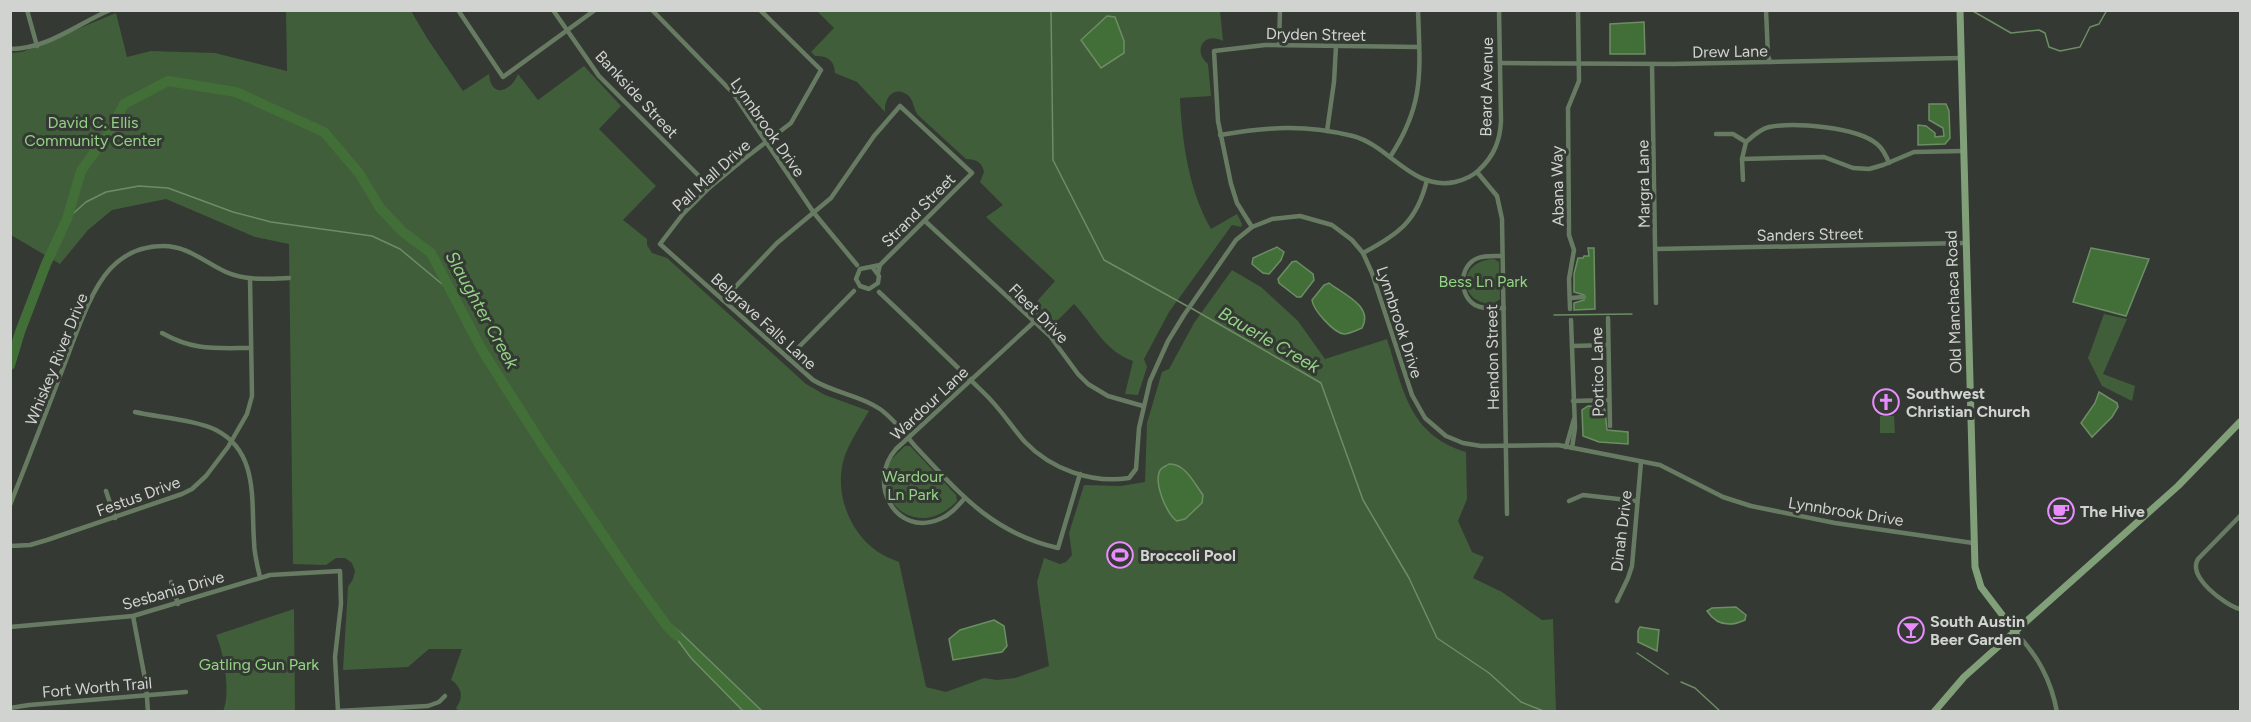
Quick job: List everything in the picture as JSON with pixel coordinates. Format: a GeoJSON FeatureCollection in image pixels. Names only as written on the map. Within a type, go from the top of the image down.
{"type":"FeatureCollection","features":[{"type":"Feature","properties":{"kind":"street"},"geometry":{"type":"LineString","coordinates":[[27,10],[37,46]]}},
{"type":"Feature","properties":{"kind":"street"},"geometry":{"type":"LineString","coordinates":[[10,49],[37,46],[110,10]]}},
{"type":"Feature","properties":{"kind":"street"},"geometry":{"type":"LineString","coordinates":[[458,10],[502,77],[595,10]]}},
{"type":"Feature","properties":{"kind":"street","name":"Bankside Street"},"geometry":{"type":"LineString","coordinates":[[553,10],[599,75],[711,187]]}},
{"type":"Feature","properties":{"kind":"street","name":"Lynnbrook Drive"},"geometry":{"type":"LineString","coordinates":[[652,10],[733,93],[814,213],[856,265],[858,272]]}},
{"type":"Feature","properties":{"kind":"street","name":"Pall Mall Drive"},"geometry":{"type":"LineString","coordinates":[[660,244],[683,214],[711,187],[766,142],[787,128],[795,118],[821,70],[760,10]]}},
{"type":"Feature","properties":{"kind":"street"},"geometry":{"type":"LineString","coordinates":[[1279,45],[1280,10]]}},
{"type":"Feature","properties":{"kind":"street"},"geometry":{"type":"LineString","coordinates":[[1390,157],[1406,131],[1417,101],[1418,10]]}},
{"type":"Feature","properties":{"kind":"street","name":"Beard Avenue"},"geometry":{"type":"LineString","coordinates":[[1477,172],[1489,160],[1499,138],[1499,10]]}},
{"type":"Feature","properties":{"kind":"street","name":"Abana Way"},"geometry":{"type":"LineString","coordinates":[[1570,309],[1569,279],[1574,250],[1569,235],[1568,108],[1578,84],[1578,10]]}},
{"type":"Feature","properties":{"kind":"street"},"geometry":{"type":"LineString","coordinates":[[1766,10],[1770,62]]}},
{"type":"Feature","properties":{"kind":"street","name":"Old Manchaca Road"},"geometry":{"type":"LineString","coordinates":[[1960,10],[1975,567],[1981,587],[2016,633],[2029,646],[2043,669],[2054,694],[2056,711]]}},
{"type":"Feature","properties":{"kind":"street","name":"Dryden Street"},"geometry":{"type":"LineString","coordinates":[[1220,135],[1214,51],[1252,45],[1419,47]]}},
{"type":"Feature","properties":{"kind":"street"},"geometry":{"type":"LineString","coordinates":[[1327,131],[1334,82],[1336,46]]}},
{"type":"Feature","properties":{"kind":"street","name":"Drew Lane"},"geometry":{"type":"LineString","coordinates":[[1500,63],[1653,64],[1961,58]]}},
{"type":"Feature","properties":{"kind":"street","name":"Margra Lane"},"geometry":{"type":"LineString","coordinates":[[1653,64],[1656,303]]}},
{"type":"Feature","properties":{"kind":"street","name":"Strand Street"},"geometry":{"type":"LineString","coordinates":[[814,213],[836,193],[874,136],[900,106],[972,173],[880,265],[873,268]]}},
{"type":"Feature","properties":{"kind":"street"},"geometry":{"type":"LineString","coordinates":[[1743,180],[1746,142],[1767,128],[1820,126],[1860,135],[1872,140],[1883,150],[1889,163]]}},
{"type":"Feature","properties":{"kind":"street"},"geometry":{"type":"LineString","coordinates":[[1252,227],[1232,190],[1220,135],[1268,127],[1327,131],[1360,138],[1426,180],[1452,182],[1467,178],[1477,172]]}},
{"type":"Feature","properties":{"kind":"street"},"geometry":{"type":"LineString","coordinates":[[1716,134],[1733,134],[1746,142]]}},
{"type":"Feature","properties":{"kind":"street"},"geometry":{"type":"LineString","coordinates":[[1743,159],[1824,157],[1849,167],[1869,169],[1914,152],[1963,151]]}},
{"type":"Feature","properties":{"kind":"street","name":"Hendon Street"},"geometry":{"type":"LineString","coordinates":[[1477,172],[1493,190],[1499,201],[1502,219],[1507,514]]}},
{"type":"Feature","properties":{"kind":"street"},"geometry":{"type":"LineString","coordinates":[[1363,253],[1397,233],[1409,222],[1420,203],[1426,180]]}},
{"type":"Feature","properties":{"kind":"street"},"geometry":{"type":"LineString","coordinates":[[723,300],[768,251],[814,213]]}},
{"type":"Feature","properties":{"kind":"street","name":"Lynnbrook Drive"},"geometry":{"type":"LineString","coordinates":[[879,291],[991,399],[1034,450],[1064,469],[1106,479],[1124,479],[1133,476],[1137,469],[1138,437],[1143,406],[1158,362],[1184,315],[1208,279],[1236,240],[1252,227],[1280,217],[1309,217],[1332,225],[1341,231],[1363,253],[1372,273],[1412,395],[1425,418],[1437,430],[1454,440],[1481,446],[1551,444],[1569,447],[1667,467],[1723,497],[1751,506],[1835,523],[1974,543]]}},
{"type":"Feature","properties":{"kind":"street","name":"Fleet Drive"},"geometry":{"type":"LineString","coordinates":[[925,221],[1054,341],[1078,374],[1093,388],[1116,399],[1143,406]]}},
{"type":"Feature","properties":{"kind":"street","name":"Sanders Street"},"geometry":{"type":"LineString","coordinates":[[1656,249],[1965,243]]}},
{"type":"Feature","properties":{"kind":"street","name":"Belgrave Falls Lane"},"geometry":{"type":"LineString","coordinates":[[660,244],[819,384],[866,401],[880,409],[964,498],[1009,531],[1032,541],[1058,548],[1080,474]]}},
{"type":"Feature","properties":{"kind":"street","name":"Whiskey River Drive"},"geometry":{"type":"LineString","coordinates":[[10,505],[77,332],[100,284],[115,264],[147,247],[174,247],[199,256],[225,271],[250,279],[289,278]]}},
{"type":"Feature","properties":{"kind":"street"},"geometry":{"type":"LineString","coordinates":[[1502,256],[1484,257],[1473,261],[1466,269],[1463,284],[1466,296],[1475,305],[1486,308],[1504,308]]}},
{"type":"Feature","properties":{"kind":"street","name":"Lynnbrook Drive"},"geometry":{"type":"LineString","coordinates":[[856,265],[863,268]]}},
{"type":"Feature","properties":{"kind":"street","name":"Strand Street"},"geometry":{"type":"LineString","coordinates":[[878,273],[880,265]]}},
{"type":"Feature","properties":{"kind":"street"},"geometry":{"type":"LineString","coordinates":[[788,358],[854,291],[858,283],[858,272],[863,268],[873,268],[878,273],[879,291],[862,288],[854,291]]}},
{"type":"Feature","properties":{"kind":"street","name":"Festus Drive"},"geometry":{"type":"LineString","coordinates":[[10,546],[36,543],[115,518],[192,489],[206,476],[245,420],[251,403],[250,279]]}},
{"type":"Feature","properties":{"kind":"street"},"geometry":{"type":"LineString","coordinates":[[858,283],[862,288]]}},
{"type":"Feature","properties":{"kind":"street"},"geometry":{"type":"LineString","coordinates":[[871,289],[878,283]]}},
{"type":"Feature","properties":{"kind":"street"},"geometry":{"type":"LineString","coordinates":[[1570,298],[1584,297]]}},
{"type":"Feature","properties":{"kind":"street","name":"Portico Lane"},"geometry":{"type":"LineString","coordinates":[[1608,318],[1610,426]]}},
{"type":"Feature","properties":{"kind":"street"},"geometry":{"type":"LineString","coordinates":[[1569,447],[1575,428],[1571,320]]}},
{"type":"Feature","properties":{"kind":"street","name":"Wardour Lane"},"geometry":{"type":"LineString","coordinates":[[964,498],[946,516],[930,522],[906,519],[892,507],[885,496],[883,489],[885,468],[892,454],[1034,322]]}},
{"type":"Feature","properties":{"kind":"street"},"geometry":{"type":"LineString","coordinates":[[162,333],[179,343],[201,348],[251,348]]}},
{"type":"Feature","properties":{"kind":"street"},"geometry":{"type":"LineString","coordinates":[[1572,346],[1608,345]]}},
{"type":"Feature","properties":{"kind":"street"},"geometry":{"type":"LineString","coordinates":[[1574,401],[1609,400]]}},
{"type":"Feature","properties":{"kind":"street"},"geometry":{"type":"LineString","coordinates":[[135,412],[202,425],[216,430],[231,441],[240,452],[251,476],[254,544],[260,577]]}},
{"type":"Feature","properties":{"kind":"street"},"geometry":{"type":"LineString","coordinates":[[1934,711],[1964,678],[2178,486],[2241,422]]}},
{"type":"Feature","properties":{"kind":"street","name":"Dinah Drive"},"geometry":{"type":"LineString","coordinates":[[1617,601],[1629,578],[1632,566],[1641,462]]}},
{"type":"Feature","properties":{"kind":"street"},"geometry":{"type":"LineString","coordinates":[[106,490],[115,518]]}},
{"type":"Feature","properties":{"kind":"street"},"geometry":{"type":"LineString","coordinates":[[1569,501],[1583,495],[1636,501]]}},
{"type":"Feature","properties":{"kind":"street"},"geometry":{"type":"LineString","coordinates":[[2241,516],[2198,559],[2195,568],[2218,598],[2241,609]]}},
{"type":"Feature","properties":{"kind":"street"},"geometry":{"type":"LineString","coordinates":[[2236,521],[2241,526]]}},
{"type":"Feature","properties":{"kind":"street","name":"Sesbania Drive"},"geometry":{"type":"LineString","coordinates":[[10,627],[133,616],[260,577],[292,572],[340,572],[341,604],[335,657],[338,711]]}},
{"type":"Feature","properties":{"kind":"street"},"geometry":{"type":"LineString","coordinates":[[171,582],[178,604]]}},
{"type":"Feature","properties":{"kind":"street"},"geometry":{"type":"LineString","coordinates":[[133,616],[148,711]]}},
{"type":"Feature","properties":{"kind":"street","name":"Fort Worth Trail"},"geometry":{"type":"LineString","coordinates":[[10,708],[186,692]]}},
{"type":"Feature","properties":{"kind":"street"},"geometry":{"type":"LineString","coordinates":[[338,711],[428,706],[439,702],[445,696]]}},
{"type":"Feature","properties":{"kind":"green space","name":"David C. Ellis Community Center"},"geometry":{"type":"Polygon","coordinates":[[[286,11],[411,11],[463,91],[489,74],[493,87],[497,90],[506,89],[518,74],[538,100],[584,66],[621,106],[599,129],[656,186],[623,220],[647,239],[647,245],[652,253],[667,258],[806,384],[825,395],[869,411],[850,443],[843,462],[842,491],[850,519],[857,532],[878,552],[899,562],[926,687],[946,692],[984,678],[997,680],[1015,678],[1049,666],[1037,582],[1044,558],[1060,564],[1066,562],[1072,555],[1069,533],[1084,485],[1121,486],[1145,482],[1147,423],[1162,372],[1169,369],[1194,323],[1232,270],[1261,287],[1298,321],[1325,359],[1387,339],[1404,392],[1420,422],[1447,444],[1466,452],[1467,499],[1458,521],[1472,552],[1484,557],[1473,578],[1502,592],[1542,620],[1553,619],[1556,711],[458,711],[456,708],[461,693],[458,686],[451,680],[462,649],[429,649],[408,667],[343,670],[348,587],[355,571],[352,563],[345,558],[336,558],[326,565],[293,564],[289,244],[255,237],[166,199],[112,210],[88,230],[60,264],[11,235],[11,53],[22,52],[116,13],[127,57],[151,51],[215,53],[287,71],[286,11]]]}},
{"type":"Feature","properties":{"kind":"green space"},"geometry":{"type":"Polygon","coordinates":[[[817,11],[1220,11],[1223,41],[1206,40],[1201,48],[1203,59],[1208,64],[1211,96],[1180,98],[1183,132],[1192,182],[1211,229],[1237,214],[1242,224],[1241,227],[1232,225],[1169,312],[1144,359],[1147,367],[1138,395],[1125,394],[1133,361],[1114,351],[1074,304],[1050,328],[1030,309],[1055,281],[986,217],[1003,205],[980,182],[984,172],[980,163],[966,159],[919,116],[908,95],[899,92],[892,93],[887,100],[885,112],[857,82],[835,73],[830,60],[815,56],[811,52],[834,28],[817,11]]]}},
{"type":"Feature","properties":{"kind":"green space","name":"Bess Ln Park"},"geometry":{"type":"Polygon","coordinates":[[[1494,259],[1499,262],[1500,299],[1494,304],[1482,302],[1473,297],[1466,282],[1473,267],[1494,259]]]}},
{"type":"Feature","properties":{"kind":"green space"},"geometry":{"type":"Polygon","coordinates":[[[2104,314],[2127,319],[2103,374],[2135,386],[2132,401],[2102,386],[2088,358],[2104,314]]]}},
{"type":"Feature","properties":{"kind":"green space"},"geometry":{"type":"Polygon","coordinates":[[[1880,416],[1894,416],[1895,433],[1880,433],[1880,416]]]}},
{"type":"Feature","properties":{"kind":"green space","name":"Wardour Ln Park"},"geometry":{"type":"Polygon","coordinates":[[[905,446],[910,446],[956,495],[957,501],[941,513],[926,518],[911,516],[899,510],[891,499],[886,487],[886,473],[892,459],[905,446]]]}},
{"type":"Feature","properties":{"kind":"green space","name":"Gatling Gun Park"},"geometry":{"type":"Polygon","coordinates":[[[294,609],[295,711],[223,711],[226,694],[225,673],[222,652],[216,635],[294,609]]]}},
{"type":"Feature","properties":{"kind":"shaded area"},"geometry":{"type":"Polygon","coordinates":[[[1107,16],[1115,17],[1124,41],[1124,53],[1101,68],[1081,40],[1107,16]]]}},
{"type":"Feature","properties":{"kind":"shaded area"},"geometry":{"type":"Polygon","coordinates":[[[1644,22],[1645,54],[1610,54],[1610,24],[1644,22]]]}},
{"type":"Feature","properties":{"kind":"shaded area"},"geometry":{"type":"Polygon","coordinates":[[[1929,104],[1946,104],[1949,111],[1950,138],[1945,144],[1918,145],[1918,125],[1926,126],[1935,133],[1935,137],[1944,136],[1943,128],[1929,120],[1929,104]]]}},
{"type":"Feature","properties":{"kind":"shaded area"},"geometry":{"type":"Polygon","coordinates":[[[1277,247],[1284,252],[1281,260],[1269,274],[1263,273],[1252,264],[1253,258],[1277,247]]]}},
{"type":"Feature","properties":{"kind":"shaded area"},"geometry":{"type":"Polygon","coordinates":[[[1588,248],[1594,248],[1595,309],[1574,310],[1574,303],[1584,300],[1584,295],[1574,292],[1574,274],[1578,258],[1589,256],[1588,248]]]}},
{"type":"Feature","properties":{"kind":"shaded area"},"geometry":{"type":"Polygon","coordinates":[[[2091,248],[2149,259],[2126,316],[2073,302],[2091,248]]]}},
{"type":"Feature","properties":{"kind":"shaded area"},"geometry":{"type":"Polygon","coordinates":[[[1296,261],[1313,274],[1314,280],[1301,297],[1297,297],[1279,283],[1278,279],[1292,262],[1296,261]]]}},
{"type":"Feature","properties":{"kind":"shaded area"},"geometry":{"type":"Polygon","coordinates":[[[1329,283],[1361,307],[1365,320],[1362,328],[1351,333],[1340,333],[1320,315],[1312,300],[1324,285],[1329,283]]]}},
{"type":"Feature","properties":{"kind":"shaded area"},"geometry":{"type":"Polygon","coordinates":[[[2099,392],[2117,403],[2118,407],[2112,417],[2092,437],[2081,423],[2095,403],[2099,392]]]}},
{"type":"Feature","properties":{"kind":"shaded area"},"geometry":{"type":"Polygon","coordinates":[[[1588,406],[1603,407],[1607,430],[1628,432],[1628,444],[1599,442],[1583,436],[1582,410],[1588,406]]]}},
{"type":"Feature","properties":{"kind":"shaded area"},"geometry":{"type":"Polygon","coordinates":[[[1169,464],[1184,470],[1203,495],[1202,503],[1185,519],[1177,521],[1165,505],[1159,489],[1161,469],[1169,464]]]}},
{"type":"Feature","properties":{"kind":"shaded area","name":"Broccoli Pool"},"geometry":{"type":"Polygon","coordinates":[[[1119,545],[1125,547],[1122,565],[1112,566],[1110,563],[1114,560],[1119,545]]]}},
{"type":"Feature","properties":{"kind":"shaded area"},"geometry":{"type":"Polygon","coordinates":[[[1736,607],[1746,615],[1745,620],[1734,624],[1719,622],[1707,611],[1712,608],[1736,607]]]}},
{"type":"Feature","properties":{"kind":"shaded area"},"geometry":{"type":"Polygon","coordinates":[[[659,615],[681,633],[762,711],[743,711],[691,658],[659,615]]]}},
{"type":"Feature","properties":{"kind":"shaded area"},"geometry":{"type":"Polygon","coordinates":[[[994,620],[1004,626],[1007,646],[1002,652],[953,660],[949,639],[960,630],[994,620]]]}},
{"type":"Feature","properties":{"kind":"shaded area"},"geometry":{"type":"Polygon","coordinates":[[[1640,627],[1659,630],[1657,651],[1638,642],[1640,627]]]}},
{"type":"Feature","properties":{"kind":"waterway","name":"Bauerle Creek"},"geometry":{"type":"LineString","coordinates":[[1051,10],[1053,160],[1104,260],[1187,306]]}},
{"type":"Feature","properties":{"kind":"waterway"},"geometry":{"type":"LineString","coordinates":[[1971,10],[2011,33],[2039,30],[2045,33],[2049,47],[2060,51],[2080,47],[2090,27],[2099,24],[2107,10]]}},
{"type":"Feature","properties":{"kind":"waterway","name":"Slaughter Creek"},"geometry":{"type":"LineString","coordinates":[[10,365],[46,264],[67,219],[81,171],[110,131],[124,104],[168,81],[236,92],[324,132],[359,173],[380,208],[403,232],[431,253],[482,350],[543,446],[632,578],[677,636]]}},
{"type":"Feature","properties":{"kind":"waterway"},"geometry":{"type":"LineString","coordinates":[[67,219],[86,202],[106,192],[139,186],[168,188],[233,212],[271,222],[372,236],[400,249],[454,294]]}},
{"type":"Feature","properties":{"kind":"waterway","name":"Bauerle Creek"},"geometry":{"type":"LineString","coordinates":[[1191,308],[1321,383],[1363,500],[1409,578],[1437,638],[1489,673],[1521,702],[1546,712]]}},
{"type":"Feature","properties":{"kind":"waterway"},"geometry":{"type":"LineString","coordinates":[[1554,315],[1632,314]]}},
{"type":"Feature","properties":{"kind":"waterway"},"geometry":{"type":"LineString","coordinates":[[1637,653],[1668,674]]}},
{"type":"Feature","properties":{"kind":"waterway"},"geometry":{"type":"LineString","coordinates":[[1681,682],[1695,688],[1721,712]]}},
{"type":"Feature","properties":{"kind":"place","name":"Southwest Christian Church"},"geometry":{"type":"Point","coordinates":[1886,402]}},
{"type":"Feature","properties":{"kind":"place","name":"The Hive"},"geometry":{"type":"Point","coordinates":[2061,511]}},
{"type":"Feature","properties":{"kind":"place","name":"Broccoli Pool"},"geometry":{"type":"Point","coordinates":[1120,555]}},
{"type":"Feature","properties":{"kind":"place","name":"South Austin Beer Garden"},"geometry":{"type":"Point","coordinates":[1911,630]}}]}
